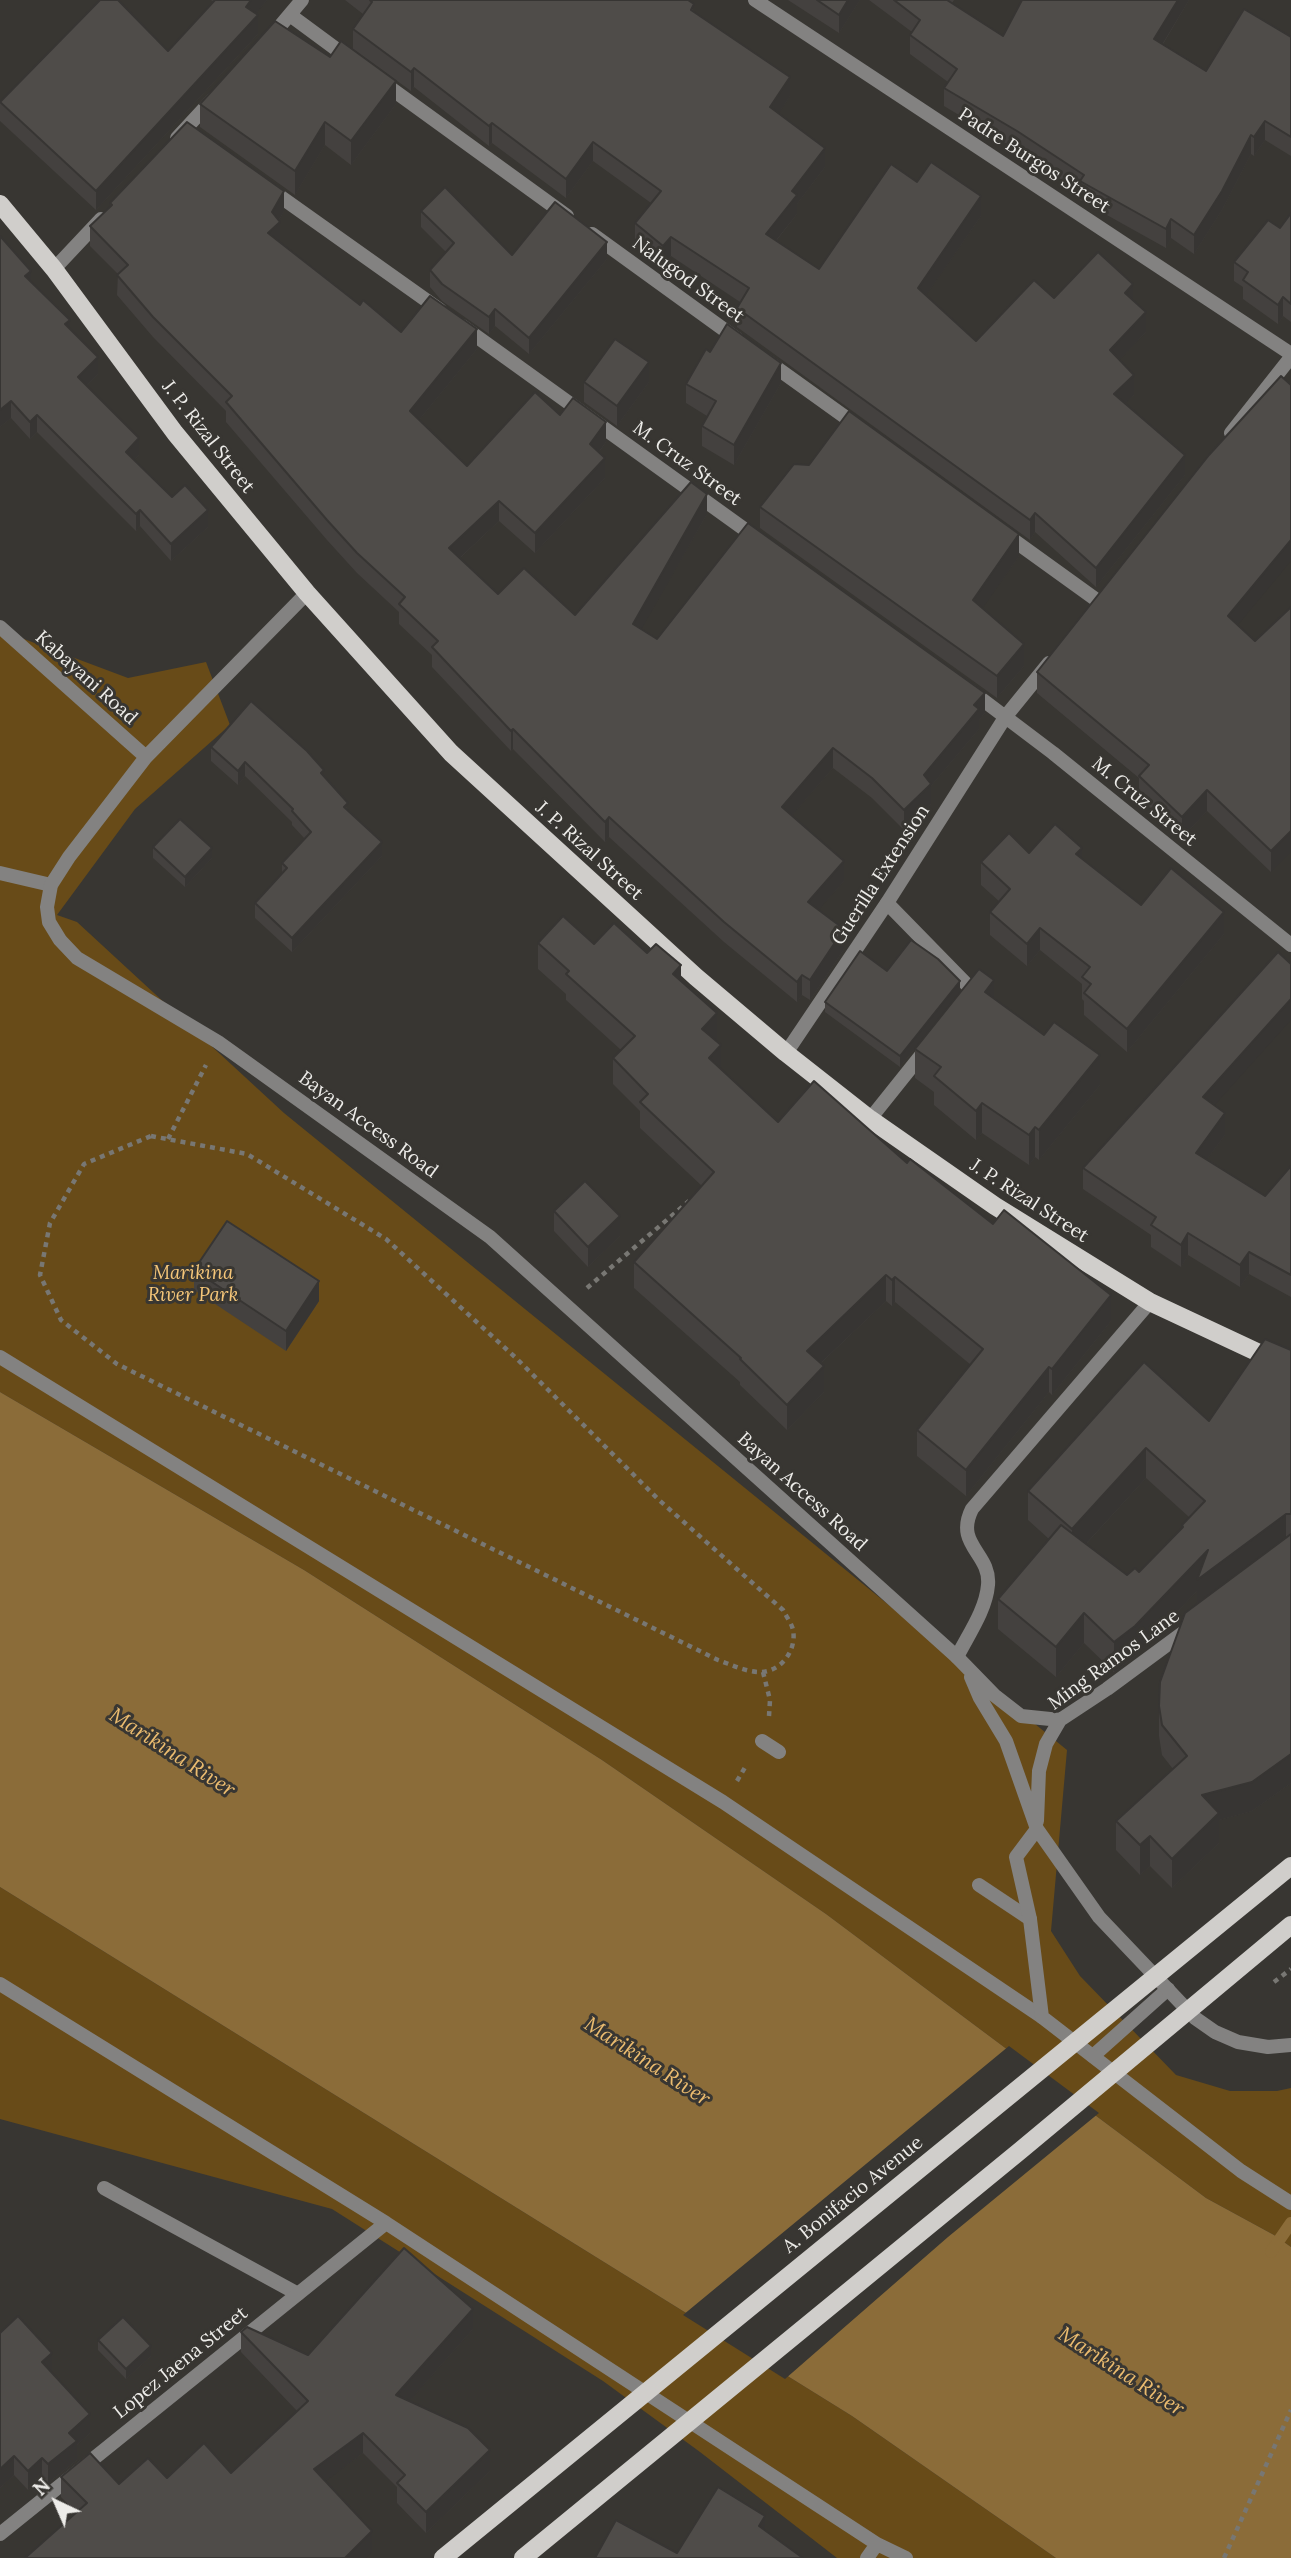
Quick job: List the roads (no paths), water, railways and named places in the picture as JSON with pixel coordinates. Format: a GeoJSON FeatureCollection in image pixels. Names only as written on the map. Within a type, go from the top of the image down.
{"type":"FeatureCollection","features":[{"type":"Feature","properties":{"kind":"main road","name":"J. P. Rizal Street"},"geometry":{"type":"LineString","coordinates":[[0,205],[54,269],[175,433],[307,593],[451,754],[696,977],[786,1053],[870,1118],[995,1206],[1150,1302],[1291,1368]]}},
{"type":"Feature","properties":{"kind":"main road","name":"A. Bonifacio Avenue"},"geometry":{"type":"LineString","coordinates":[[443,2558],[1291,1866]]}},
{"type":"Feature","properties":{"kind":"main road"},"geometry":{"type":"LineString","coordinates":[[523,2558],[1291,1925]]}},
{"type":"Feature","properties":{"kind":"street"},"geometry":{"type":"LineString","coordinates":[[256,53],[302,0]]}},
{"type":"Feature","properties":{"kind":"street","name":"Padre Burgos Street"},"geometry":{"type":"LineString","coordinates":[[755,0],[1291,356]]}},
{"type":"Feature","properties":{"kind":"street","name":"Nalugod Street"},"geometry":{"type":"LineString","coordinates":[[290,15],[873,438]]}},
{"type":"Feature","properties":{"kind":"street"},"geometry":{"type":"LineString","coordinates":[[167,149],[192,133],[221,91]]}},
{"type":"Feature","properties":{"kind":"street","name":"M. Cruz Street"},"geometry":{"type":"LineString","coordinates":[[265,185],[770,547]]}},
{"type":"Feature","properties":{"kind":"street"},"geometry":{"type":"LineString","coordinates":[[54,269],[111,209]]}},
{"type":"Feature","properties":{"kind":"street"},"geometry":{"type":"LineString","coordinates":[[1224,442],[1291,356]]}},
{"type":"Feature","properties":{"kind":"street"},"geometry":{"type":"LineString","coordinates":[[997,528],[1098,601]]}},
{"type":"Feature","properties":{"kind":"street","name":"Bayan Access Road"},"geometry":{"type":"LineString","coordinates":[[307,593],[146,757],[69,857],[51,885],[47,906],[49,922],[60,940],[77,958],[218,1042],[490,1237],[962,1662],[994,1695],[1021,1716],[1060,1720]]}},
{"type":"Feature","properties":{"kind":"street","name":"Kabayani Road"},"geometry":{"type":"LineString","coordinates":[[0,627],[146,757]]}},
{"type":"Feature","properties":{"kind":"street","name":"Guerilla Extension"},"geometry":{"type":"LineString","coordinates":[[786,1053],[887,903],[1006,716],[1056,653]]}},
{"type":"Feature","properties":{"kind":"street","name":"M. Cruz Street"},"geometry":{"type":"LineString","coordinates":[[961,684],[1006,716],[1291,945]]}},
{"type":"Feature","properties":{"kind":"street"},"geometry":{"type":"LineString","coordinates":[[0,873],[51,885]]}},
{"type":"Feature","properties":{"kind":"street"},"geometry":{"type":"LineString","coordinates":[[887,903],[973,992],[956,1013]]}},
{"type":"Feature","properties":{"kind":"street"},"geometry":{"type":"LineString","coordinates":[[870,1118],[939,1034]]}},
{"type":"Feature","properties":{"kind":"street"},"geometry":{"type":"LineString","coordinates":[[962,1662],[988,1583],[985,1567],[967,1536],[965,1526],[972,1508],[1150,1302]]}},
{"type":"Feature","properties":{"kind":"street"},"geometry":{"type":"LineString","coordinates":[[0,1357],[723,1802],[1042,2017],[1241,2171],[1291,2203]]}},
{"type":"Feature","properties":{"kind":"street","name":"Ming Ramos Lane"},"geometry":{"type":"LineString","coordinates":[[1037,1829],[1039,1771],[1046,1744],[1060,1720],[1207,1615]]}},
{"type":"Feature","properties":{"kind":"street","name":"Bayan Access Road"},"geometry":{"type":"LineString","coordinates":[[962,1662],[1006,1741],[1037,1829]]}},
{"type":"Feature","properties":{"kind":"street"},"geometry":{"type":"LineString","coordinates":[[762,1741],[779,1752]]}},
{"type":"Feature","properties":{"kind":"street"},"geometry":{"type":"LineString","coordinates":[[1042,2017],[1030,1919],[1016,1857],[1037,1829],[1099,1917],[1195,2018],[1215,2032],[1238,2042],[1291,2045]]}},
{"type":"Feature","properties":{"kind":"street"},"geometry":{"type":"LineString","coordinates":[[979,1885],[1030,1919]]}},
{"type":"Feature","properties":{"kind":"street"},"geometry":{"type":"LineString","coordinates":[[0,1984],[386,2222],[877,2544],[906,2558]]}},
{"type":"Feature","properties":{"kind":"street"},"geometry":{"type":"LineString","coordinates":[[1093,2056],[1168,1989]]}},
{"type":"Feature","properties":{"kind":"street"},"geometry":{"type":"LineString","coordinates":[[104,2188],[298,2294]]}},
{"type":"Feature","properties":{"kind":"street","name":"Lopez Jaena Street"},"geometry":{"type":"LineString","coordinates":[[0,2534],[386,2222]]}},
{"type":"Feature","properties":{"kind":"street"},"geometry":{"type":"LineString","coordinates":[[867,2558],[877,2544]]}},
{"type":"Feature","properties":{"kind":"water","name":"Marikina River"},"geometry":{"type":"Polygon","coordinates":[[[0,1392],[304,1570],[602,1760],[826,1914],[1206,2198],[1291,2247],[1291,2558],[1056,2558],[852,2416],[0,1887],[0,1392]]]}},
{"type":"Feature","properties":{"kind":"waterway"},"geometry":{"type":"LineString","coordinates":[[1271,2252],[1291,2223]]}},
{"type":"Feature","properties":{"kind":"park label","name":"Marikina River Park"},"geometry":{"type":"Point","coordinates":[193,1285]}}]}
